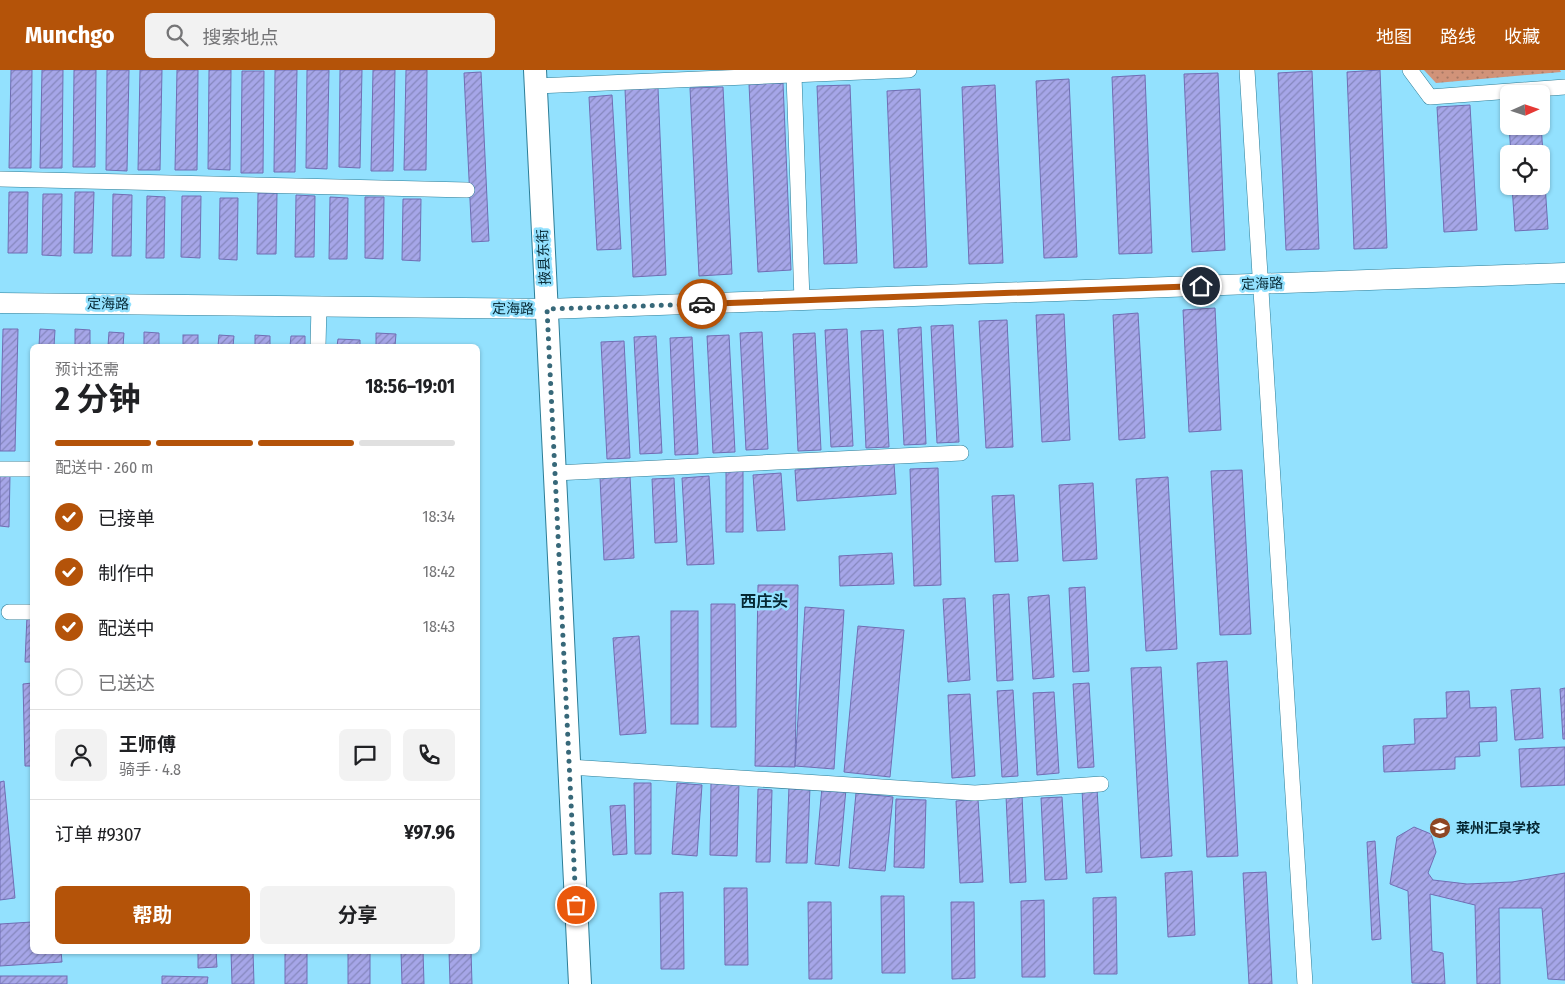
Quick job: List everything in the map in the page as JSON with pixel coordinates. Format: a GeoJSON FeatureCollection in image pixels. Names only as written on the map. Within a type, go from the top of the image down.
{"type":"FeatureCollection","features":[{"type":"Feature","properties":{"kind":"main road","name":"掖县东街"},"geometry":{"type":"LineString","coordinates":[[535,78],[580,984]]}},
{"type":"Feature","properties":{"kind":"street"},"geometry":{"type":"LineString","coordinates":[[535,78],[794,76],[909,70]]}},
{"type":"Feature","properties":{"kind":"street"},"geometry":{"type":"LineString","coordinates":[[1247,70],[1305,984]]}},
{"type":"Feature","properties":{"kind":"street"},"geometry":{"type":"LineString","coordinates":[[1410,70],[1430,97],[1565,87]]}},
{"type":"Feature","properties":{"kind":"street"},"geometry":{"type":"LineString","coordinates":[[794,76],[802,300]]}},
{"type":"Feature","properties":{"kind":"street"},"geometry":{"type":"LineString","coordinates":[[0,179],[466,190]]}},
{"type":"Feature","properties":{"kind":"street","name":"定海路"},"geometry":{"type":"LineString","coordinates":[[0,303],[547,309],[1565,273]]}},
{"type":"Feature","properties":{"kind":"street"},"geometry":{"type":"LineString","coordinates":[[318,344],[319,306]]}},
{"type":"Feature","properties":{"kind":"street"},"geometry":{"type":"LineString","coordinates":[[555,473],[961,453]]}},
{"type":"Feature","properties":{"kind":"street"},"geometry":{"type":"LineString","coordinates":[[0,469],[30,470]]}},
{"type":"Feature","properties":{"kind":"street"},"geometry":{"type":"LineString","coordinates":[[9,612],[30,612]]}},
{"type":"Feature","properties":{"kind":"street"},"geometry":{"type":"LineString","coordinates":[[569,768],[975,793],[1101,784]]}},
{"type":"Feature","properties":{"kind":"shaded area"},"geometry":{"type":"Polygon","coordinates":[[[1424,70],[1560,70],[1561,72],[1436,83],[1424,70]]]}},
{"type":"Feature","properties":{"kind":"building"},"geometry":{"type":"Polygon","coordinates":[[[11,70],[32,70],[31,168],[9,168],[11,70]]]}},
{"type":"Feature","properties":{"kind":"building"},"geometry":{"type":"Polygon","coordinates":[[[42,70],[63,70],[62,168],[40,168],[42,70]]]}},
{"type":"Feature","properties":{"kind":"building"},"geometry":{"type":"Polygon","coordinates":[[[74,70],[96,70],[95,167],[73,167],[74,70]]]}},
{"type":"Feature","properties":{"kind":"building"},"geometry":{"type":"Polygon","coordinates":[[[107,70],[129,70],[127,171],[106,170],[107,70]]]}},
{"type":"Feature","properties":{"kind":"building"},"geometry":{"type":"Polygon","coordinates":[[[140,70],[162,70],[160,170],[138,170],[140,70]]]}},
{"type":"Feature","properties":{"kind":"building"},"geometry":{"type":"Polygon","coordinates":[[[177,70],[198,70],[197,170],[175,170],[177,70]]]}},
{"type":"Feature","properties":{"kind":"building"},"geometry":{"type":"Polygon","coordinates":[[[209,70],[231,70],[230,170],[208,169],[209,70]]]}},
{"type":"Feature","properties":{"kind":"building"},"geometry":{"type":"Polygon","coordinates":[[[275,70],[297,70],[295,172],[274,172],[275,70]]]}},
{"type":"Feature","properties":{"kind":"building"},"geometry":{"type":"Polygon","coordinates":[[[307,70],[329,70],[327,169],[306,168],[307,70]]]}},
{"type":"Feature","properties":{"kind":"building"},"geometry":{"type":"Polygon","coordinates":[[[340,70],[362,70],[360,168],[339,167],[340,70]]]}},
{"type":"Feature","properties":{"kind":"building"},"geometry":{"type":"Polygon","coordinates":[[[373,70],[395,70],[393,171],[371,171],[373,70]]]}},
{"type":"Feature","properties":{"kind":"building"},"geometry":{"type":"Polygon","coordinates":[[[406,70],[427,70],[426,170],[404,170],[406,70]]]}},
{"type":"Feature","properties":{"kind":"building"},"geometry":{"type":"Polygon","coordinates":[[[1380,70],[1387,248],[1354,249],[1347,72],[1380,70]]]}},
{"type":"Feature","properties":{"kind":"building"},"geometry":{"type":"Polygon","coordinates":[[[242,71],[264,71],[263,173],[241,173],[242,71]]]}},
{"type":"Feature","properties":{"kind":"building"},"geometry":{"type":"Polygon","coordinates":[[[1312,71],[1319,249],[1286,250],[1278,73],[1312,71]]]}},
{"type":"Feature","properties":{"kind":"building"},"geometry":{"type":"Polygon","coordinates":[[[481,72],[489,241],[472,242],[464,73],[481,72]]]}},
{"type":"Feature","properties":{"kind":"building"},"geometry":{"type":"Polygon","coordinates":[[[1218,73],[1225,250],[1192,252],[1184,74],[1218,73]]]}},
{"type":"Feature","properties":{"kind":"building"},"geometry":{"type":"Polygon","coordinates":[[[1145,75],[1152,253],[1119,254],[1112,77],[1145,75]]]}},
{"type":"Feature","properties":{"kind":"building"},"geometry":{"type":"Polygon","coordinates":[[[1069,79],[1077,257],[1044,258],[1036,81],[1069,79]]]}},
{"type":"Feature","properties":{"kind":"building"},"geometry":{"type":"Polygon","coordinates":[[[783,83],[791,270],[758,272],[749,84],[783,83]]]}},
{"type":"Feature","properties":{"kind":"building"},"geometry":{"type":"Polygon","coordinates":[[[850,85],[857,263],[824,264],[817,86],[850,85]]]}},
{"type":"Feature","properties":{"kind":"building"},"geometry":{"type":"Polygon","coordinates":[[[995,85],[1003,263],[969,264],[962,87],[995,85]]]}},
{"type":"Feature","properties":{"kind":"building"},"geometry":{"type":"Polygon","coordinates":[[[723,87],[732,274],[699,276],[690,88],[723,87]]]}},
{"type":"Feature","properties":{"kind":"building"},"geometry":{"type":"Polygon","coordinates":[[[658,88],[666,275],[633,277],[625,89],[658,88]]]}},
{"type":"Feature","properties":{"kind":"building"},"geometry":{"type":"Polygon","coordinates":[[[920,89],[927,267],[894,268],[887,91],[920,89]]]}},
{"type":"Feature","properties":{"kind":"building"},"geometry":{"type":"Polygon","coordinates":[[[612,95],[621,249],[597,250],[589,97],[612,95]]]}},
{"type":"Feature","properties":{"kind":"building"},"geometry":{"type":"Polygon","coordinates":[[[1470,105],[1477,230],[1444,232],[1437,107],[1470,105]]]}},
{"type":"Feature","properties":{"kind":"building"},"geometry":{"type":"Polygon","coordinates":[[[1510,135],[1542,135],[1542,145],[1510,145],[1510,135]]]}},
{"type":"Feature","properties":{"kind":"building"},"geometry":{"type":"Polygon","coordinates":[[[9,192],[28,192],[27,253],[8,253],[9,192]]]}},
{"type":"Feature","properties":{"kind":"building"},"geometry":{"type":"Polygon","coordinates":[[[75,192],[94,192],[92,253],[74,253],[75,192]]]}},
{"type":"Feature","properties":{"kind":"building"},"geometry":{"type":"Polygon","coordinates":[[[258,193],[277,193],[276,254],[257,254],[258,193]]]}},
{"type":"Feature","properties":{"kind":"building"},"geometry":{"type":"Polygon","coordinates":[[[43,194],[62,194],[61,256],[42,255],[43,194]]]}},
{"type":"Feature","properties":{"kind":"building"},"geometry":{"type":"Polygon","coordinates":[[[113,194],[132,195],[131,256],[112,256],[113,194]]]}},
{"type":"Feature","properties":{"kind":"building"},"geometry":{"type":"Polygon","coordinates":[[[296,195],[315,196],[314,257],[295,257],[296,195]]]}},
{"type":"Feature","properties":{"kind":"building"},"geometry":{"type":"Polygon","coordinates":[[[1513,195],[1546,195],[1548,229],[1515,231],[1513,195]]]}},
{"type":"Feature","properties":{"kind":"building"},"geometry":{"type":"Polygon","coordinates":[[[147,196],[165,197],[164,258],[146,258],[147,196]]]}},
{"type":"Feature","properties":{"kind":"building"},"geometry":{"type":"Polygon","coordinates":[[[182,196],[201,196],[200,258],[181,257],[182,196]]]}},
{"type":"Feature","properties":{"kind":"building"},"geometry":{"type":"Polygon","coordinates":[[[330,197],[348,198],[347,259],[329,259],[330,197]]]}},
{"type":"Feature","properties":{"kind":"building"},"geometry":{"type":"Polygon","coordinates":[[[365,197],[384,197],[383,259],[365,258],[365,197]]]}},
{"type":"Feature","properties":{"kind":"building"},"geometry":{"type":"Polygon","coordinates":[[[220,198],[238,198],[237,260],[219,259],[220,198]]]}},
{"type":"Feature","properties":{"kind":"building"},"geometry":{"type":"Polygon","coordinates":[[[403,199],[421,199],[420,261],[402,260],[403,199]]]}},
{"type":"Feature","properties":{"kind":"building"},"geometry":{"type":"Polygon","coordinates":[[[1215,308],[1221,430],[1189,432],[1183,310],[1215,308]]]}},
{"type":"Feature","properties":{"kind":"building"},"geometry":{"type":"Polygon","coordinates":[[[1138,313],[1145,438],[1119,440],[1113,315],[1138,313]]]}},
{"type":"Feature","properties":{"kind":"building"},"geometry":{"type":"Polygon","coordinates":[[[1064,314],[1070,440],[1042,442],[1036,315],[1064,314]]]}},
{"type":"Feature","properties":{"kind":"building"},"geometry":{"type":"Polygon","coordinates":[[[1007,320],[1013,447],[986,448],[979,321],[1007,320]]]}},
{"type":"Feature","properties":{"kind":"building"},"geometry":{"type":"Polygon","coordinates":[[[953,325],[959,442],[937,443],[931,326],[953,325]]]}},
{"type":"Feature","properties":{"kind":"building"},"geometry":{"type":"Polygon","coordinates":[[[921,327],[926,444],[904,445],[898,329],[921,327]]]}},
{"type":"Feature","properties":{"kind":"building"},"geometry":{"type":"Polygon","coordinates":[[[3,329],[18,329],[15,451],[0,451],[3,329]]]}},
{"type":"Feature","properties":{"kind":"building"},"geometry":{"type":"Polygon","coordinates":[[[40,329],[55,330],[54,344],[39,344],[40,329]]]}},
{"type":"Feature","properties":{"kind":"building"},"geometry":{"type":"Polygon","coordinates":[[[75,329],[90,330],[90,344],[75,344],[75,329]]]}},
{"type":"Feature","properties":{"kind":"building"},"geometry":{"type":"Polygon","coordinates":[[[847,329],[853,446],[831,447],[825,330],[847,329]]]}},
{"type":"Feature","properties":{"kind":"building"},"geometry":{"type":"Polygon","coordinates":[[[883,330],[889,447],[866,448],[861,331],[883,330]]]}},
{"type":"Feature","properties":{"kind":"building"},"geometry":{"type":"Polygon","coordinates":[[[109,332],[124,333],[123,344],[108,344],[109,332]]]}},
{"type":"Feature","properties":{"kind":"building"},"geometry":{"type":"Polygon","coordinates":[[[144,332],[159,333],[159,344],[144,344],[144,332]]]}},
{"type":"Feature","properties":{"kind":"building"},"geometry":{"type":"Polygon","coordinates":[[[762,332],[768,449],[746,450],[740,333],[762,332]]]}},
{"type":"Feature","properties":{"kind":"building"},"geometry":{"type":"Polygon","coordinates":[[[376,333],[396,334],[395,344],[376,344],[376,333]]]}},
{"type":"Feature","properties":{"kind":"building"},"geometry":{"type":"Polygon","coordinates":[[[815,333],[821,450],[798,451],[793,334],[815,333]]]}},
{"type":"Feature","properties":{"kind":"building"},"geometry":{"type":"Polygon","coordinates":[[[183,335],[198,335],[198,344],[183,344],[183,335]]]}},
{"type":"Feature","properties":{"kind":"building"},"geometry":{"type":"Polygon","coordinates":[[[219,335],[234,336],[233,344],[218,344],[219,335]]]}},
{"type":"Feature","properties":{"kind":"building"},"geometry":{"type":"Polygon","coordinates":[[[255,335],[270,336],[270,344],[255,344],[255,335]]]}},
{"type":"Feature","properties":{"kind":"building"},"geometry":{"type":"Polygon","coordinates":[[[729,335],[735,452],[713,453],[707,336],[729,335]]]}},
{"type":"Feature","properties":{"kind":"building"},"geometry":{"type":"Polygon","coordinates":[[[291,336],[305,336],[305,344],[290,344],[291,336]]]}},
{"type":"Feature","properties":{"kind":"building"},"geometry":{"type":"Polygon","coordinates":[[[656,336],[662,453],[640,454],[634,337],[656,336]]]}},
{"type":"Feature","properties":{"kind":"building"},"geometry":{"type":"Polygon","coordinates":[[[692,337],[698,454],[675,455],[670,338],[692,337]]]}},
{"type":"Feature","properties":{"kind":"building"},"geometry":{"type":"Polygon","coordinates":[[[338,339],[360,340],[360,344],[337,344],[338,339]]]}},
{"type":"Feature","properties":{"kind":"building"},"geometry":{"type":"Polygon","coordinates":[[[624,341],[630,458],[607,459],[601,342],[624,341]]]}},
{"type":"Feature","properties":{"kind":"building"},"geometry":{"type":"Polygon","coordinates":[[[894,463],[896,494],[797,501],[795,470],[894,463]]]}},
{"type":"Feature","properties":{"kind":"building"},"geometry":{"type":"Polygon","coordinates":[[[938,468],[941,585],[914,586],[910,469],[938,468]]]}},
{"type":"Feature","properties":{"kind":"building"},"geometry":{"type":"Polygon","coordinates":[[[726,469],[743,470],[743,532],[726,532],[726,469]]]}},
{"type":"Feature","properties":{"kind":"building"},"geometry":{"type":"Polygon","coordinates":[[[1242,470],[1251,634],[1220,635],[1211,471],[1242,470]]]}},
{"type":"Feature","properties":{"kind":"building"},"geometry":{"type":"Polygon","coordinates":[[[781,473],[785,530],[757,531],[753,475],[781,473]]]}},
{"type":"Feature","properties":{"kind":"building"},"geometry":{"type":"Polygon","coordinates":[[[0,475],[10,475],[9,527],[0,526],[0,475]]]}},
{"type":"Feature","properties":{"kind":"building"},"geometry":{"type":"Polygon","coordinates":[[[630,476],[634,558],[604,560],[600,478],[630,476]]]}},
{"type":"Feature","properties":{"kind":"building"},"geometry":{"type":"Polygon","coordinates":[[[709,476],[714,564],[687,565],[682,478],[709,476]]]}},
{"type":"Feature","properties":{"kind":"building"},"geometry":{"type":"Polygon","coordinates":[[[1168,477],[1177,649],[1146,651],[1136,479],[1168,477]]]}},
{"type":"Feature","properties":{"kind":"building"},"geometry":{"type":"Polygon","coordinates":[[[674,478],[677,542],[655,543],[652,479],[674,478]]]}},
{"type":"Feature","properties":{"kind":"building"},"geometry":{"type":"Polygon","coordinates":[[[1093,483],[1097,559],[1063,561],[1059,485],[1093,483]]]}},
{"type":"Feature","properties":{"kind":"building"},"geometry":{"type":"Polygon","coordinates":[[[1014,495],[1018,561],[995,562],[992,496],[1014,495]]]}},
{"type":"Feature","properties":{"kind":"building"},"geometry":{"type":"Polygon","coordinates":[[[892,553],[894,584],[840,586],[839,556],[892,553]]]}},
{"type":"Feature","properties":{"kind":"building"},"geometry":{"type":"Polygon","coordinates":[[[758,585],[798,585],[795,767],[755,766],[758,585]]]}},
{"type":"Feature","properties":{"kind":"building"},"geometry":{"type":"Polygon","coordinates":[[[1085,587],[1089,671],[1073,672],[1069,588],[1085,587]]]}},
{"type":"Feature","properties":{"kind":"building"},"geometry":{"type":"Polygon","coordinates":[[[1009,594],[1013,680],[997,681],[993,595],[1009,594]]]}},
{"type":"Feature","properties":{"kind":"building"},"geometry":{"type":"Polygon","coordinates":[[[1049,595],[1054,677],[1033,679],[1028,597],[1049,595]]]}},
{"type":"Feature","properties":{"kind":"building"},"geometry":{"type":"Polygon","coordinates":[[[965,598],[970,680],[948,682],[943,599],[965,598]]]}},
{"type":"Feature","properties":{"kind":"building"},"geometry":{"type":"Polygon","coordinates":[[[711,604],[735,604],[736,727],[711,727],[711,604]]]}},
{"type":"Feature","properties":{"kind":"building"},"geometry":{"type":"Polygon","coordinates":[[[805,607],[844,610],[834,769],[795,766],[805,607]]]}},
{"type":"Feature","properties":{"kind":"building"},"geometry":{"type":"Polygon","coordinates":[[[671,611],[698,611],[698,724],[671,724],[671,611]]]}},
{"type":"Feature","properties":{"kind":"building"},"geometry":{"type":"Polygon","coordinates":[[[27,616],[30,617],[30,662],[25,662],[27,616]]]}},
{"type":"Feature","properties":{"kind":"building"},"geometry":{"type":"Polygon","coordinates":[[[858,626],[904,630],[890,777],[844,772],[858,626]]]}},
{"type":"Feature","properties":{"kind":"building"},"geometry":{"type":"Polygon","coordinates":[[[639,636],[646,733],[620,735],[613,638],[639,636]]]}},
{"type":"Feature","properties":{"kind":"building"},"geometry":{"type":"Polygon","coordinates":[[[1227,661],[1238,856],[1207,857],[1197,663],[1227,661]]]}},
{"type":"Feature","properties":{"kind":"building"},"geometry":{"type":"Polygon","coordinates":[[[1161,667],[1172,856],[1141,858],[1131,668],[1161,667]]]}},
{"type":"Feature","properties":{"kind":"building"},"geometry":{"type":"Polygon","coordinates":[[[30,683],[30,766],[25,766],[23,684],[30,683]]]}},
{"type":"Feature","properties":{"kind":"building"},"geometry":{"type":"Polygon","coordinates":[[[1089,683],[1094,767],[1078,768],[1073,684],[1089,683]]]}},
{"type":"Feature","properties":{"kind":"building"},"geometry":{"type":"Polygon","coordinates":[[[1540,688],[1543,738],[1515,740],[1511,690],[1540,688]]]}},
{"type":"Feature","properties":{"kind":"building"},"geometry":{"type":"Polygon","coordinates":[[[1565,688],[1565,739],[1563,739],[1560,689],[1565,688]]]}},
{"type":"Feature","properties":{"kind":"building"},"geometry":{"type":"Polygon","coordinates":[[[1013,690],[1018,776],[1002,777],[997,691],[1013,690]]]}},
{"type":"Feature","properties":{"kind":"building"},"geometry":{"type":"Polygon","coordinates":[[[1469,691],[1470,708],[1496,707],[1497,741],[1479,742],[1480,756],[1455,757],[1455,769],[1384,772],[1383,746],[1415,744],[1414,719],[1447,718],[1446,692],[1469,691]]]}},
{"type":"Feature","properties":{"kind":"building"},"geometry":{"type":"Polygon","coordinates":[[[1054,692],[1059,773],[1037,775],[1033,693],[1054,692]]]}},
{"type":"Feature","properties":{"kind":"building"},"geometry":{"type":"Polygon","coordinates":[[[970,694],[975,776],[952,778],[948,695],[970,694]]]}},
{"type":"Feature","properties":{"kind":"building"},"geometry":{"type":"Polygon","coordinates":[[[1565,747],[1565,785],[1521,787],[1519,749],[1565,747]]]}},
{"type":"Feature","properties":{"kind":"building"},"geometry":{"type":"Polygon","coordinates":[[[4,781],[15,898],[0,900],[0,782],[4,781]]]}},
{"type":"Feature","properties":{"kind":"building"},"geometry":{"type":"Polygon","coordinates":[[[711,781],[739,782],[737,856],[710,855],[711,781]]]}},
{"type":"Feature","properties":{"kind":"building"},"geometry":{"type":"Polygon","coordinates":[[[634,783],[651,783],[651,854],[635,854],[634,783]]]}},
{"type":"Feature","properties":{"kind":"building"},"geometry":{"type":"Polygon","coordinates":[[[677,783],[702,785],[697,856],[672,854],[677,783]]]}},
{"type":"Feature","properties":{"kind":"building"},"geometry":{"type":"Polygon","coordinates":[[[789,786],[810,787],[807,863],[786,863],[789,786]]]}},
{"type":"Feature","properties":{"kind":"building"},"geometry":{"type":"Polygon","coordinates":[[[822,787],[846,789],[839,866],[815,864],[822,787]]]}},
{"type":"Feature","properties":{"kind":"building"},"geometry":{"type":"Polygon","coordinates":[[[758,789],[772,790],[770,862],[756,862],[758,789]]]}},
{"type":"Feature","properties":{"kind":"building"},"geometry":{"type":"Polygon","coordinates":[[[1082,789],[1097,789],[1102,872],[1086,873],[1082,789]]]}},
{"type":"Feature","properties":{"kind":"building"},"geometry":{"type":"Polygon","coordinates":[[[856,793],[893,797],[885,871],[849,868],[856,793]]]}},
{"type":"Feature","properties":{"kind":"building"},"geometry":{"type":"Polygon","coordinates":[[[1022,795],[1026,882],[1010,883],[1006,796],[1022,795]]]}},
{"type":"Feature","properties":{"kind":"building"},"geometry":{"type":"Polygon","coordinates":[[[1062,797],[1067,879],[1045,880],[1041,798],[1062,797]]]}},
{"type":"Feature","properties":{"kind":"building"},"geometry":{"type":"Polygon","coordinates":[[[896,799],[926,800],[924,868],[894,867],[896,799]]]}},
{"type":"Feature","properties":{"kind":"building"},"geometry":{"type":"Polygon","coordinates":[[[978,799],[983,882],[960,883],[956,801],[978,799]]]}},
{"type":"Feature","properties":{"kind":"building"},"geometry":{"type":"Polygon","coordinates":[[[625,805],[627,854],[613,855],[610,806],[625,805]]]}},
{"type":"Feature","properties":{"kind":"building"},"geometry":{"type":"Polygon","coordinates":[[[1414,827],[1431,834],[1436,852],[1428,873],[1433,880],[1467,884],[1512,882],[1565,873],[1565,980],[1548,979],[1542,908],[1499,908],[1500,984],[1477,984],[1475,905],[1430,894],[1432,951],[1443,953],[1445,984],[1412,983],[1408,891],[1390,884],[1397,837],[1414,827]]]}},
{"type":"Feature","properties":{"kind":"building"},"geometry":{"type":"Polygon","coordinates":[[[1375,841],[1381,939],[1372,940],[1367,842],[1375,841]]]}},
{"type":"Feature","properties":{"kind":"building"},"geometry":{"type":"Polygon","coordinates":[[[1192,871],[1195,935],[1168,937],[1165,873],[1192,871]]]}},
{"type":"Feature","properties":{"kind":"building"},"geometry":{"type":"Polygon","coordinates":[[[1266,872],[1272,984],[1249,984],[1243,873],[1266,872]]]}},
{"type":"Feature","properties":{"kind":"building"},"geometry":{"type":"Polygon","coordinates":[[[724,888],[747,888],[748,965],[725,965],[724,888]]]}},
{"type":"Feature","properties":{"kind":"building"},"geometry":{"type":"Polygon","coordinates":[[[683,892],[684,969],[661,969],[660,893],[683,892]]]}},
{"type":"Feature","properties":{"kind":"building"},"geometry":{"type":"Polygon","coordinates":[[[881,896],[904,896],[905,973],[882,973],[881,896]]]}},
{"type":"Feature","properties":{"kind":"building"},"geometry":{"type":"Polygon","coordinates":[[[1116,897],[1117,974],[1094,974],[1093,898],[1116,897]]]}},
{"type":"Feature","properties":{"kind":"building"},"geometry":{"type":"Polygon","coordinates":[[[1044,900],[1045,977],[1022,977],[1021,901],[1044,900]]]}},
{"type":"Feature","properties":{"kind":"building"},"geometry":{"type":"Polygon","coordinates":[[[808,902],[831,902],[832,979],[809,979],[808,902]]]}},
{"type":"Feature","properties":{"kind":"building"},"geometry":{"type":"Polygon","coordinates":[[[951,902],[974,902],[975,978],[952,979],[951,902]]]}},
{"type":"Feature","properties":{"kind":"building"},"geometry":{"type":"Polygon","coordinates":[[[30,922],[30,954],[61,954],[62,962],[0,966],[0,924],[30,922]]]}},
{"type":"Feature","properties":{"kind":"building"},"geometry":{"type":"Polygon","coordinates":[[[198,954],[216,954],[217,967],[198,968],[198,954]]]}},
{"type":"Feature","properties":{"kind":"building"},"geometry":{"type":"Polygon","coordinates":[[[231,954],[253,954],[254,984],[232,984],[231,954]]]}},
{"type":"Feature","properties":{"kind":"building"},"geometry":{"type":"Polygon","coordinates":[[[285,954],[307,954],[307,984],[285,984],[285,954]]]}},
{"type":"Feature","properties":{"kind":"building"},"geometry":{"type":"Polygon","coordinates":[[[348,954],[370,954],[370,984],[348,984],[348,954]]]}},
{"type":"Feature","properties":{"kind":"building"},"geometry":{"type":"Polygon","coordinates":[[[401,954],[423,954],[424,984],[402,984],[401,954]]]}},
{"type":"Feature","properties":{"kind":"building"},"geometry":{"type":"Polygon","coordinates":[[[449,954],[471,954],[472,984],[450,984],[449,954]]]}},
{"type":"Feature","properties":{"kind":"building"},"geometry":{"type":"Polygon","coordinates":[[[0,976],[67,976],[67,984],[0,984],[0,976]]]}},
{"type":"Feature","properties":{"kind":"building"},"geometry":{"type":"Polygon","coordinates":[[[162,976],[208,977],[207,984],[162,984],[162,976]]]}},
{"type":"Feature","properties":{"kind":"way so far"},"geometry":{"type":"LineString","coordinates":[[576,905],[547,309],[702,304]]}},
{"type":"Feature","properties":{"kind":"place","name":"莱州汇泉学校"},"geometry":{"type":"Point","coordinates":[1440,828]}},
{"type":"Feature","properties":{"kind":"district","name":"西庄头"},"geometry":{"type":"Point","coordinates":[764,601]}},
{"type":"Feature","properties":{"kind":"route"},"geometry":{"type":"LineString","coordinates":[[702,304],[1201,286]]}}]}
